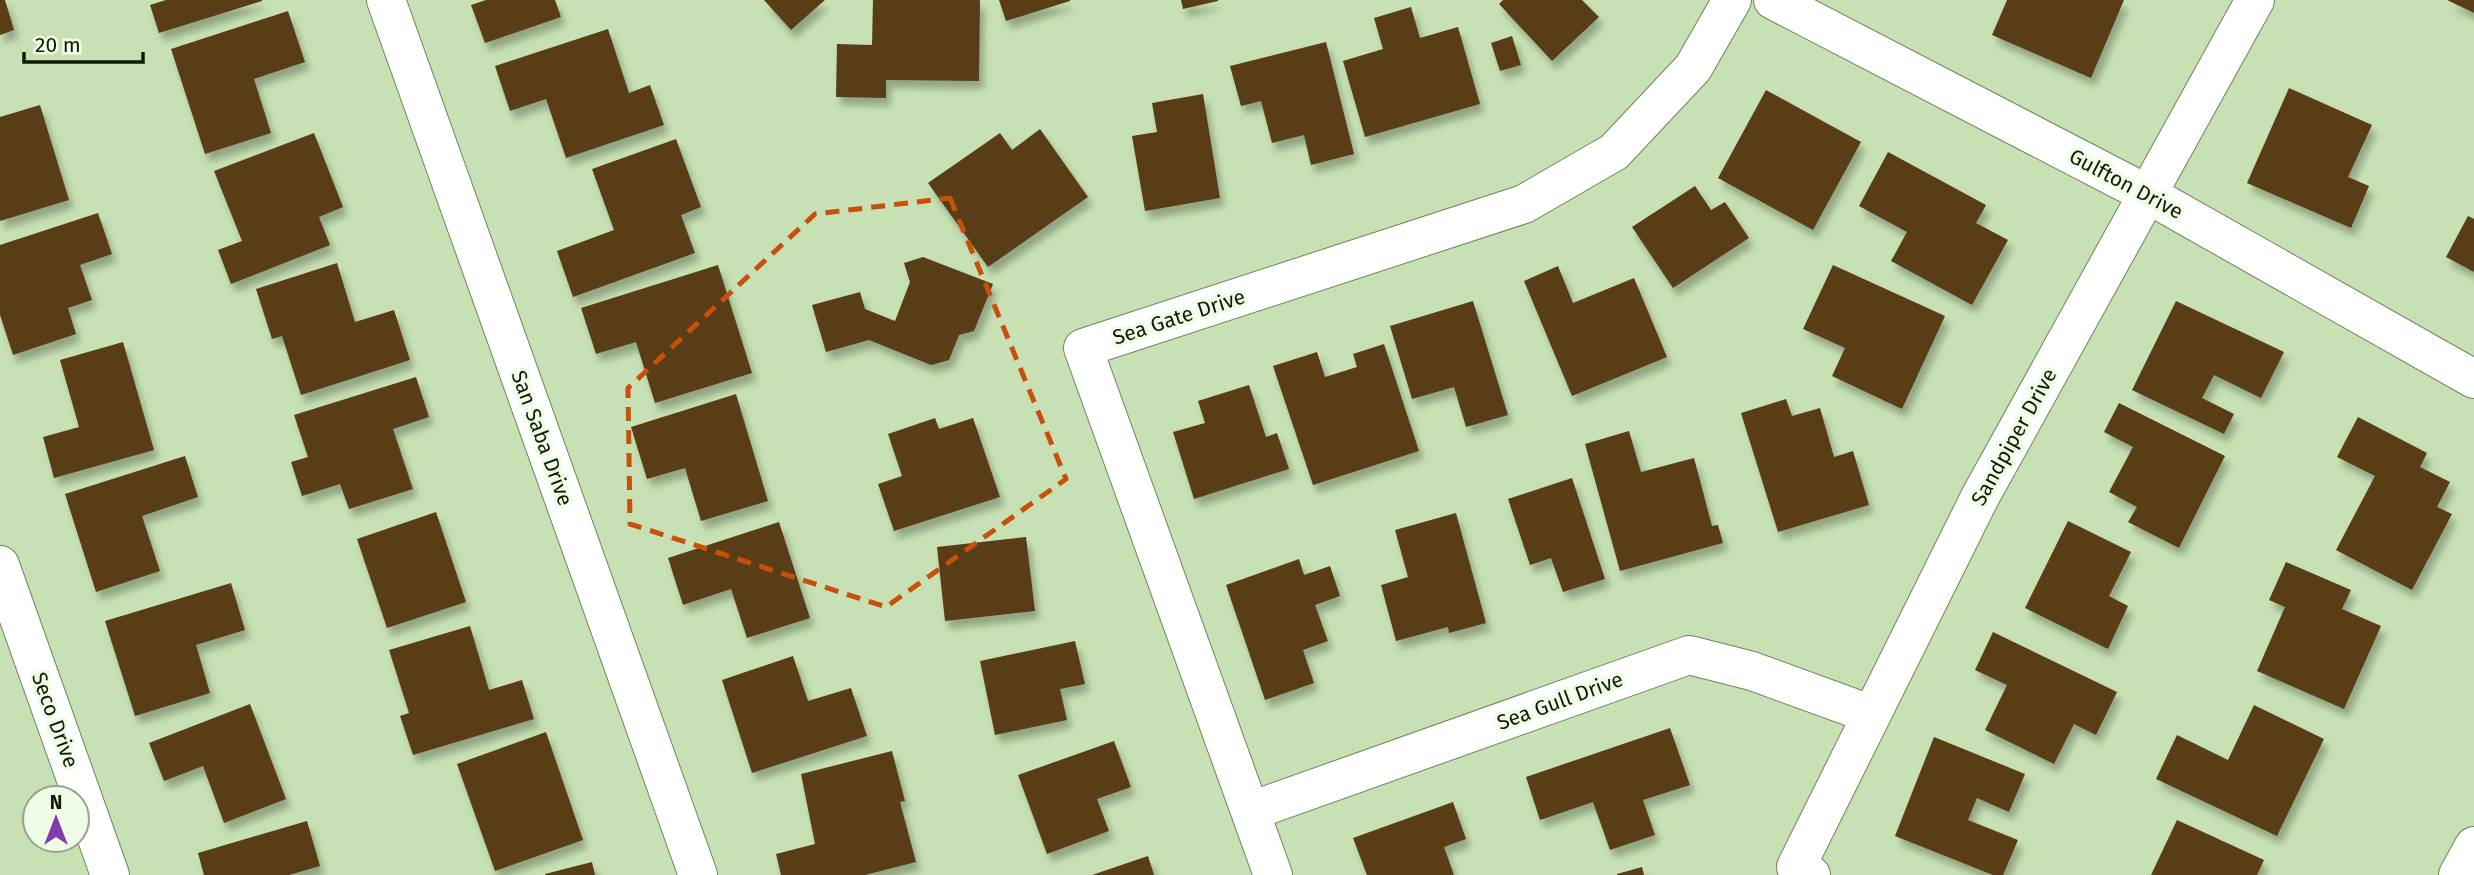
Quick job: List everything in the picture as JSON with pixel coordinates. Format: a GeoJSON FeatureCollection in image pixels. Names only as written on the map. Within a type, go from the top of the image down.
{"type":"FeatureCollection","features":[{"type":"Feature","properties":{"kind":"street","name":"San Saba Drive"},"geometry":{"type":"LineString","coordinates":[[386,0],[698,875]]}},
{"type":"Feature","properties":{"kind":"street","name":"Sea Gate Drive"},"geometry":{"type":"LineString","coordinates":[[1273,875],[1083,348],[1524,204],[1614,152],[1693,68],[1732,0]]}},
{"type":"Feature","properties":{"kind":"street","name":"Gulfton Drive"},"geometry":{"type":"LineString","coordinates":[[1773,0],[2149,195],[2474,379]]}},
{"type":"Feature","properties":{"kind":"street","name":"Sandpiper Drive"},"geometry":{"type":"LineString","coordinates":[[1811,875],[1796,867],[1980,497],[2255,0]]}},
{"type":"Feature","properties":{"kind":"street","name":"Seco Drive"},"geometry":{"type":"LineString","coordinates":[[0,565],[110,875]]}},
{"type":"Feature","properties":{"kind":"street","name":"Sea Gull Drive"},"geometry":{"type":"LineString","coordinates":[[1251,811],[1689,655],[1752,671],[1870,715]]}},
{"type":"Feature","properties":{"kind":"street"},"geometry":{"type":"LineString","coordinates":[[2458,875],[2474,846]]}},
{"type":"Feature","properties":{"kind":"highlighted area"},"geometry":{"type":"Polygon","coordinates":[[[950,198],[1066,479],[886,607],[630,524],[628,388],[815,214],[950,198]]]}},
{"type":"Feature","properties":{"kind":"building"},"geometry":{"type":"Polygon","coordinates":[[[0,0],[5,0],[14,30],[0,35],[0,0]]]}},
{"type":"Feature","properties":{"kind":"building"},"geometry":{"type":"Polygon","coordinates":[[[166,0],[262,1],[159,33],[150,5],[166,0]]]}},
{"type":"Feature","properties":{"kind":"building"},"geometry":{"type":"Polygon","coordinates":[[[486,0],[555,0],[561,17],[485,43],[471,5],[486,0]]]}},
{"type":"Feature","properties":{"kind":"building"},"geometry":{"type":"Polygon","coordinates":[[[764,0],[825,0],[791,30],[764,0]]]}},
{"type":"Feature","properties":{"kind":"building"},"geometry":{"type":"Polygon","coordinates":[[[873,0],[980,0],[979,81],[886,80],[886,98],[836,97],[837,44],[872,45],[873,0]]]}},
{"type":"Feature","properties":{"kind":"building"},"geometry":{"type":"Polygon","coordinates":[[[999,0],[1070,0],[1070,1],[1006,21],[999,0]]]}},
{"type":"Feature","properties":{"kind":"building"},"geometry":{"type":"Polygon","coordinates":[[[1181,0],[1218,0],[1218,1],[1183,9],[1181,0]]]}},
{"type":"Feature","properties":{"kind":"building"},"geometry":{"type":"Polygon","coordinates":[[[1503,0],[1582,0],[1599,17],[1552,61],[1499,4],[1503,0]]]}},
{"type":"Feature","properties":{"kind":"building"},"geometry":{"type":"Polygon","coordinates":[[[2007,0],[2124,0],[2091,78],[1992,35],[2007,0]]]}},
{"type":"Feature","properties":{"kind":"building"},"geometry":{"type":"Polygon","coordinates":[[[2447,0],[2474,0],[2474,13],[2447,0]]]}},
{"type":"Feature","properties":{"kind":"building"},"geometry":{"type":"Polygon","coordinates":[[[1411,7],[1420,38],[1458,27],[1480,104],[1365,137],[1343,61],[1383,49],[1374,18],[1411,7]]]}},
{"type":"Feature","properties":{"kind":"building"},"geometry":{"type":"Polygon","coordinates":[[[288,11],[305,62],[254,79],[271,133],[205,154],[171,49],[288,11]]]}},
{"type":"Feature","properties":{"kind":"building"},"geometry":{"type":"Polygon","coordinates":[[[608,29],[629,93],[650,85],[664,125],[566,158],[546,99],[510,111],[495,66],[608,29]]]}},
{"type":"Feature","properties":{"kind":"building"},"geometry":{"type":"Polygon","coordinates":[[[1512,36],[1521,65],[1500,71],[1491,43],[1512,36]]]}},
{"type":"Feature","properties":{"kind":"building"},"geometry":{"type":"Polygon","coordinates":[[[1326,42],[1354,154],[1311,165],[1304,135],[1272,143],[1261,101],[1241,106],[1230,66],[1326,42]]]}},
{"type":"Feature","properties":{"kind":"building"},"geometry":{"type":"Polygon","coordinates":[[[2289,88],[2372,125],[2348,177],[2369,186],[2351,228],[2247,183],[2289,88]]]}},
{"type":"Feature","properties":{"kind":"building"},"geometry":{"type":"Polygon","coordinates":[[[1766,90],[1861,142],[1813,230],[1718,178],[1766,90]]]}},
{"type":"Feature","properties":{"kind":"building"},"geometry":{"type":"Polygon","coordinates":[[[1203,94],[1220,198],[1145,211],[1132,136],[1157,132],[1152,103],[1203,94]]]}},
{"type":"Feature","properties":{"kind":"building"},"geometry":{"type":"Polygon","coordinates":[[[40,105],[69,200],[0,221],[0,117],[40,105]]]}},
{"type":"Feature","properties":{"kind":"building"},"geometry":{"type":"Polygon","coordinates":[[[1040,129],[1088,197],[988,267],[928,183],[1000,133],[1012,150],[1040,129]]]}},
{"type":"Feature","properties":{"kind":"building"},"geometry":{"type":"Polygon","coordinates":[[[314,133],[343,207],[319,217],[330,245],[231,284],[218,250],[242,241],[214,171],[314,133]]]}},
{"type":"Feature","properties":{"kind":"building"},"geometry":{"type":"Polygon","coordinates":[[[676,139],[701,207],[681,215],[695,253],[573,297],[557,251],[614,230],[592,169],[676,139]]]}},
{"type":"Feature","properties":{"kind":"building"},"geometry":{"type":"Polygon","coordinates":[[[1888,152],[1986,205],[1976,223],[2008,240],[1972,305],[1891,261],[1907,232],[1859,206],[1888,152]]]}},
{"type":"Feature","properties":{"kind":"building"},"geometry":{"type":"Polygon","coordinates":[[[1695,186],[1711,210],[1725,202],[1749,238],[1673,288],[1632,227],[1695,186]]]}},
{"type":"Feature","properties":{"kind":"building"},"geometry":{"type":"Polygon","coordinates":[[[98,213],[112,254],[80,265],[92,300],[68,308],[76,334],[13,355],[0,315],[0,245],[98,213]]]}},
{"type":"Feature","properties":{"kind":"building"},"geometry":{"type":"Polygon","coordinates":[[[2468,216],[2474,219],[2474,272],[2446,257],[2468,216]]]}},
{"type":"Feature","properties":{"kind":"building"},"geometry":{"type":"Polygon","coordinates":[[[923,257],[993,284],[974,331],[959,335],[949,360],[931,365],[869,340],[826,352],[812,305],[860,292],[865,309],[895,321],[910,282],[904,263],[923,257]]]}},
{"type":"Feature","properties":{"kind":"building"},"geometry":{"type":"Polygon","coordinates":[[[337,263],[355,322],[394,310],[410,360],[301,395],[282,336],[272,339],[256,289],[337,263]]]}},
{"type":"Feature","properties":{"kind":"building"},"geometry":{"type":"Polygon","coordinates":[[[718,265],[752,373],[655,403],[636,342],[596,354],[581,308],[718,265]]]}},
{"type":"Feature","properties":{"kind":"building"},"geometry":{"type":"Polygon","coordinates":[[[1833,265],[1945,316],[1902,409],[1832,376],[1845,348],[1803,329],[1833,265]]]}},
{"type":"Feature","properties":{"kind":"building"},"geometry":{"type":"Polygon","coordinates":[[[1558,266],[1573,303],[1634,278],[1667,357],[1572,396],[1524,281],[1558,266]]]}},
{"type":"Feature","properties":{"kind":"building"},"geometry":{"type":"Polygon","coordinates":[[[1473,301],[1508,415],[1466,427],[1454,387],[1412,399],[1390,326],[1473,301]]]}},
{"type":"Feature","properties":{"kind":"building"},"geometry":{"type":"Polygon","coordinates":[[[2176,301],[2284,352],[2261,398],[2214,375],[2202,398],[2234,414],[2224,434],[2132,390],[2176,301]]]}},
{"type":"Feature","properties":{"kind":"building"},"geometry":{"type":"Polygon","coordinates":[[[123,342],[154,450],[54,478],[43,437],[79,427],[60,360],[123,342]]]}},
{"type":"Feature","properties":{"kind":"building"},"geometry":{"type":"Polygon","coordinates":[[[1384,344],[1419,451],[1313,485],[1273,366],[1317,352],[1325,377],[1357,367],[1353,354],[1384,344]]]}},
{"type":"Feature","properties":{"kind":"building"},"geometry":{"type":"Polygon","coordinates":[[[416,377],[429,417],[393,429],[413,489],[349,509],[340,484],[302,496],[291,462],[308,457],[294,415],[416,377]]]}},
{"type":"Feature","properties":{"kind":"building"},"geometry":{"type":"Polygon","coordinates":[[[1249,385],[1266,437],[1277,433],[1289,469],[1194,499],[1173,432],[1205,423],[1198,401],[1249,385]]]}},
{"type":"Feature","properties":{"kind":"building"},"geometry":{"type":"Polygon","coordinates":[[[736,394],[768,501],[701,521],[685,468],[647,479],[631,427],[736,394]]]}},
{"type":"Feature","properties":{"kind":"building"},"geometry":{"type":"Polygon","coordinates":[[[1786,399],[1792,416],[1820,408],[1834,457],[1853,451],[1869,505],[1778,532],[1741,413],[1786,399]]]}},
{"type":"Feature","properties":{"kind":"building"},"geometry":{"type":"Polygon","coordinates":[[[2119,403],[2225,456],[2179,548],[2128,522],[2137,507],[2109,492],[2133,447],[2104,432],[2119,403]]]}},
{"type":"Feature","properties":{"kind":"building"},"geometry":{"type":"Polygon","coordinates":[[[2358,417],[2427,453],[2420,467],[2450,482],[2437,507],[2452,514],[2412,590],[2336,550],[2375,476],[2337,457],[2358,417]]]}},
{"type":"Feature","properties":{"kind":"building"},"geometry":{"type":"Polygon","coordinates":[[[935,418],[939,429],[973,418],[1000,497],[894,531],[878,484],[902,476],[888,434],[935,418]]]}},
{"type":"Feature","properties":{"kind":"building"},"geometry":{"type":"Polygon","coordinates":[[[1629,431],[1641,472],[1694,458],[1712,526],[1718,525],[1723,543],[1620,571],[1585,444],[1629,431]]]}},
{"type":"Feature","properties":{"kind":"building"},"geometry":{"type":"Polygon","coordinates":[[[185,456],[198,497],[142,516],[160,571],[96,592],[65,494],[185,456]]]}},
{"type":"Feature","properties":{"kind":"building"},"geometry":{"type":"Polygon","coordinates":[[[1572,478],[1605,579],[1563,592],[1551,558],[1530,565],[1508,499],[1572,478]]]}},
{"type":"Feature","properties":{"kind":"building"},"geometry":{"type":"Polygon","coordinates":[[[436,512],[466,602],[387,628],[357,539],[436,512]]]}},
{"type":"Feature","properties":{"kind":"building"},"geometry":{"type":"Polygon","coordinates":[[[1456,513],[1486,623],[1449,633],[1448,627],[1396,641],[1381,585],[1408,577],[1395,530],[1456,513]]]}},
{"type":"Feature","properties":{"kind":"building"},"geometry":{"type":"Polygon","coordinates":[[[2068,521],[2131,552],[2109,596],[2128,606],[2108,649],[2025,608],[2068,521]]]}},
{"type":"Feature","properties":{"kind":"building"},"geometry":{"type":"Polygon","coordinates":[[[779,522],[810,618],[747,638],[731,589],[683,605],[668,558],[779,522]]]}},
{"type":"Feature","properties":{"kind":"building"},"geometry":{"type":"Polygon","coordinates":[[[1026,537],[1035,611],[945,621],[937,547],[1026,537]]]}},
{"type":"Feature","properties":{"kind":"building"},"geometry":{"type":"Polygon","coordinates":[[[1299,559],[1304,575],[1330,566],[1340,596],[1315,605],[1328,641],[1303,650],[1314,683],[1265,700],[1226,585],[1299,559]]]}},
{"type":"Feature","properties":{"kind":"building"},"geometry":{"type":"Polygon","coordinates":[[[2286,562],[2351,590],[2342,609],[2381,626],[2344,709],[2257,671],[2285,607],[2269,600],[2286,562]]]}},
{"type":"Feature","properties":{"kind":"building"},"geometry":{"type":"Polygon","coordinates":[[[231,583],[245,630],[196,645],[210,693],[135,716],[105,621],[231,583]]]}},
{"type":"Feature","properties":{"kind":"building"},"geometry":{"type":"Polygon","coordinates":[[[470,626],[489,690],[522,680],[534,719],[413,755],[400,716],[409,713],[389,650],[470,626]]]}},
{"type":"Feature","properties":{"kind":"building"},"geometry":{"type":"Polygon","coordinates":[[[1993,632],[2117,692],[2096,735],[2074,724],[2054,764],[1985,730],[2007,685],[1975,670],[1993,632]]]}},
{"type":"Feature","properties":{"kind":"building"},"geometry":{"type":"Polygon","coordinates":[[[1075,641],[1085,684],[1060,689],[1067,720],[995,735],[980,661],[1075,641]]]}},
{"type":"Feature","properties":{"kind":"building"},"geometry":{"type":"Polygon","coordinates":[[[793,656],[808,701],[851,688],[867,736],[752,773],[722,680],[793,656]]]}},
{"type":"Feature","properties":{"kind":"building"},"geometry":{"type":"Polygon","coordinates":[[[250,704],[286,799],[224,823],[203,766],[164,781],[149,743],[250,704]]]}},
{"type":"Feature","properties":{"kind":"building"},"geometry":{"type":"Polygon","coordinates":[[[2254,705],[2324,739],[2277,836],[2156,779],[2177,735],[2228,760],[2254,705]]]}},
{"type":"Feature","properties":{"kind":"building"},"geometry":{"type":"Polygon","coordinates":[[[1670,728],[1690,785],[1643,800],[1655,835],[1610,850],[1593,802],[1540,820],[1526,777],[1670,728]]]}},
{"type":"Feature","properties":{"kind":"building"},"geometry":{"type":"Polygon","coordinates":[[[546,732],[583,840],[495,871],[457,764],[546,732]]]}},
{"type":"Feature","properties":{"kind":"building"},"geometry":{"type":"Polygon","coordinates":[[[1934,737],[2025,774],[2009,812],[1977,798],[1968,820],[2018,840],[2003,875],[1993,875],[1895,836],[1934,737]]]}},
{"type":"Feature","properties":{"kind":"building"},"geometry":{"type":"Polygon","coordinates":[[[1114,741],[1131,787],[1097,799],[1109,831],[1047,854],[1018,775],[1114,741]]]}},
{"type":"Feature","properties":{"kind":"building"},"geometry":{"type":"Polygon","coordinates":[[[892,751],[905,801],[900,802],[916,862],[865,875],[781,875],[776,854],[815,844],[801,774],[892,751]]]}},
{"type":"Feature","properties":{"kind":"building"},"geometry":{"type":"Polygon","coordinates":[[[1453,802],[1466,839],[1444,847],[1454,875],[1367,875],[1353,838],[1453,802]]]}},
{"type":"Feature","properties":{"kind":"building"},"geometry":{"type":"Polygon","coordinates":[[[2177,820],[2264,860],[2257,875],[2151,875],[2177,820]]]}},
{"type":"Feature","properties":{"kind":"building"},"geometry":{"type":"Polygon","coordinates":[[[307,821],[320,866],[289,875],[204,875],[198,853],[307,821]]]}},
{"type":"Feature","properties":{"kind":"building"},"geometry":{"type":"Polygon","coordinates":[[[1148,856],[1154,875],[1092,875],[1148,856]]]}},
{"type":"Feature","properties":{"kind":"building"},"geometry":{"type":"Polygon","coordinates":[[[592,862],[595,875],[545,875],[545,874],[592,862]]]}},
{"type":"Feature","properties":{"kind":"building"},"geometry":{"type":"Polygon","coordinates":[[[1642,867],[1644,875],[1617,875],[1617,874],[1642,867]]]}}]}
